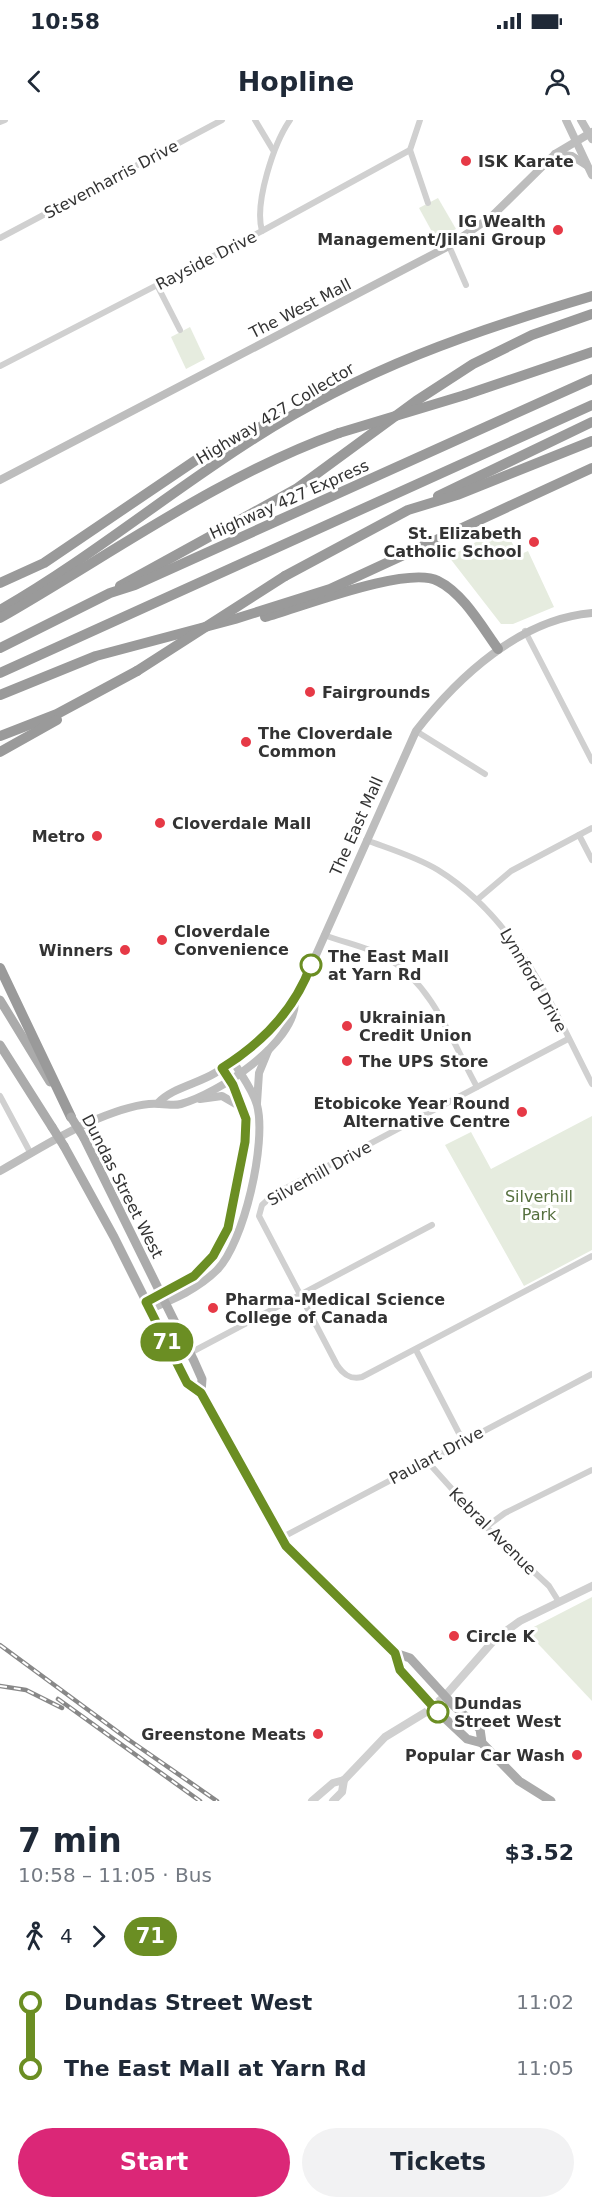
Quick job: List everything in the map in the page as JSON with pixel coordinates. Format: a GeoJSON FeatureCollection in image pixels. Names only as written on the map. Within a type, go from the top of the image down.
{"type":"FeatureCollection","features":[{"type":"Feature","properties":{"kind":"highway","name":"Highway 427 Collector"},"geometry":{"type":"LineString","coordinates":[[0,610],[200,474],[300,411],[377,370],[485,328],[592,296]]}},
{"type":"Feature","properties":{"kind":"highway"},"geometry":{"type":"LineString","coordinates":[[110,593],[133,577],[238,523],[296,489],[416,401],[473,364],[532,335],[592,314]]}},
{"type":"Feature","properties":{"kind":"highway"},"geometry":{"type":"LineString","coordinates":[[0,618],[202,496],[255,468],[339,433],[465,395],[592,352]]}},
{"type":"Feature","properties":{"kind":"highway","name":"Highway 427 Express"},"geometry":{"type":"LineString","coordinates":[[0,648],[110,593],[135,585],[592,380]]}},
{"type":"Feature","properties":{"kind":"highway"},"geometry":{"type":"LineString","coordinates":[[0,673],[592,405]]}},
{"type":"Feature","properties":{"kind":"highway"},"geometry":{"type":"LineString","coordinates":[[0,583],[44,562],[202,456],[272,419],[300,411]]}},
{"type":"Feature","properties":{"kind":"highway"},"geometry":{"type":"LineString","coordinates":[[0,752],[137,671],[285,576],[408,510],[592,422]]}},
{"type":"Feature","properties":{"kind":"highway"},"geometry":{"type":"LineString","coordinates":[[408,510],[457,495],[592,441]]}},
{"type":"Feature","properties":{"kind":"highway"},"geometry":{"type":"LineString","coordinates":[[0,695],[96,656],[235,619],[360,576],[592,468]]}},
{"type":"Feature","properties":{"kind":"highway"},"geometry":{"type":"LineString","coordinates":[[235,619],[262,618],[396,578],[426,577],[437,580],[453,591],[498,649]]}},
{"type":"Feature","properties":{"kind":"highway"},"geometry":{"type":"LineString","coordinates":[[0,736],[57,714],[111,686]]}},
{"type":"Feature","properties":{"kind":"highway"},"geometry":{"type":"LineString","coordinates":[[0,968],[71,1117]]}},
{"type":"Feature","properties":{"kind":"main road"},"geometry":{"type":"LineString","coordinates":[[566,120],[592,175]]}},
{"type":"Feature","properties":{"kind":"main road"},"geometry":{"type":"LineString","coordinates":[[581,120],[591,135]]}},
{"type":"Feature","properties":{"kind":"main road","name":"The West Mall"},"geometry":{"type":"LineString","coordinates":[[0,480],[449,246],[491,218],[555,154],[576,140],[591,135]]}},
{"type":"Feature","properties":{"kind":"main road"},"geometry":{"type":"LineString","coordinates":[[555,154],[572,156],[587,165]]}},
{"type":"Feature","properties":{"kind":"main road","name":"The East Mall"},"geometry":{"type":"LineString","coordinates":[[0,1172],[94,1120],[158,1104],[170,1106],[198,1099],[240,1073],[268,1050],[295,1014],[295,1002],[416,731],[448,696],[498,649],[525,631],[567,616],[592,613]]}},
{"type":"Feature","properties":{"kind":"main road","name":"Dundas Street West"},"geometry":{"type":"LineString","coordinates":[[0,1000],[84,1138],[202,1379],[201,1393]]}},
{"type":"Feature","properties":{"kind":"main road","name":"The East Mall"},"geometry":{"type":"LineString","coordinates":[[158,1104],[166,1095],[187,1087],[233,1061],[262,1039],[285,1008],[295,1002]]}},
{"type":"Feature","properties":{"kind":"main road","name":"Dundas Street West"},"geometry":{"type":"LineString","coordinates":[[0,1045],[64,1146],[187,1383],[201,1393],[280,1538],[299,1561],[395,1653],[410,1658],[480,1729],[482,1743]]}},
{"type":"Feature","properties":{"kind":"main road"},"geometry":{"type":"LineString","coordinates":[[148,1305],[204,1282],[217,1270],[235,1244],[259,1148],[260,1128],[257,1103],[259,1073],[268,1050]]}},
{"type":"Feature","properties":{"kind":"main road"},"geometry":{"type":"LineString","coordinates":[[233,1061],[257,1103]]}},
{"type":"Feature","properties":{"kind":"main road"},"geometry":{"type":"LineString","coordinates":[[163,1299],[194,1276],[213,1256],[228,1228],[245,1142],[243,1109],[222,1068]]}},
{"type":"Feature","properties":{"kind":"main road"},"geometry":{"type":"LineString","coordinates":[[198,1099],[222,1096],[243,1109]]}},
{"type":"Feature","properties":{"kind":"main road","name":"Dundas Street West"},"geometry":{"type":"LineString","coordinates":[[395,1653],[400,1670],[432,1707],[467,1739],[482,1743],[519,1781],[551,1801]]}},
{"type":"Feature","properties":{"kind":"street"},"geometry":{"type":"LineString","coordinates":[[0,122],[5,120]]}},
{"type":"Feature","properties":{"kind":"street","name":"Stevenharris Drive"},"geometry":{"type":"LineString","coordinates":[[0,238],[222,120]]}},
{"type":"Feature","properties":{"kind":"street"},"geometry":{"type":"LineString","coordinates":[[255,120],[273,150]]}},
{"type":"Feature","properties":{"kind":"street"},"geometry":{"type":"LineString","coordinates":[[262,231],[260,217],[273,150],[290,120]]}},
{"type":"Feature","properties":{"kind":"street"},"geometry":{"type":"LineString","coordinates":[[420,120],[410,150],[428,202]]}},
{"type":"Feature","properties":{"kind":"street","name":"Rayside Drive"},"geometry":{"type":"LineString","coordinates":[[0,366],[262,231],[410,150]]}},
{"type":"Feature","properties":{"kind":"street"},"geometry":{"type":"LineString","coordinates":[[449,246],[466,285]]}},
{"type":"Feature","properties":{"kind":"street"},"geometry":{"type":"LineString","coordinates":[[157,285],[180,330]]}},
{"type":"Feature","properties":{"kind":"street"},"geometry":{"type":"LineString","coordinates":[[525,631],[592,761]]}},
{"type":"Feature","properties":{"kind":"street"},"geometry":{"type":"LineString","coordinates":[[416,731],[485,774]]}},
{"type":"Feature","properties":{"kind":"street"},"geometry":{"type":"LineString","coordinates":[[478,899],[511,871],[592,828]]}},
{"type":"Feature","properties":{"kind":"street"},"geometry":{"type":"LineString","coordinates":[[579,835],[592,860]]}},
{"type":"Feature","properties":{"kind":"street","name":"Lynnford Drive"},"geometry":{"type":"LineString","coordinates":[[366,840],[438,870],[478,899],[511,936],[592,1084]]}},
{"type":"Feature","properties":{"kind":"street"},"geometry":{"type":"LineString","coordinates":[[324,935],[379,954],[413,979],[434,1006],[477,1087]]}},
{"type":"Feature","properties":{"kind":"street","name":"Silverhill Drive"},"geometry":{"type":"LineString","coordinates":[[568,1039],[264,1202],[259,1212],[261,1223],[336,1365],[347,1376],[362,1377],[592,1256]]}},
{"type":"Feature","properties":{"kind":"street"},"geometry":{"type":"LineString","coordinates":[[0,1096],[32,1154]]}},
{"type":"Feature","properties":{"kind":"street"},"geometry":{"type":"LineString","coordinates":[[190,1353],[432,1226]]}},
{"type":"Feature","properties":{"kind":"street"},"geometry":{"type":"LineString","coordinates":[[416,1350],[464,1441]]}},
{"type":"Feature","properties":{"kind":"street","name":"Paulart Drive"},"geometry":{"type":"LineString","coordinates":[[280,1538],[592,1374]]}},
{"type":"Feature","properties":{"kind":"street","name":"Kebral Avenue"},"geometry":{"type":"LineString","coordinates":[[426,1460],[486,1527],[549,1586],[559,1602]]}},
{"type":"Feature","properties":{"kind":"street"},"geometry":{"type":"LineString","coordinates":[[486,1527],[505,1513],[592,1470]]}},
{"type":"Feature","properties":{"kind":"street"},"geometry":{"type":"LineString","coordinates":[[312,1801],[333,1783],[344,1780],[385,1737],[445,1696],[495,1639],[520,1621],[592,1586]]}},
{"type":"Feature","properties":{"kind":"street"},"geometry":{"type":"LineString","coordinates":[[333,1801],[342,1792],[344,1780]]}},
{"type":"Feature","properties":{"kind":"green space"},"geometry":{"type":"Polygon","coordinates":[[[438,198],[456,229],[436,239],[419,208],[438,198]]]}},
{"type":"Feature","properties":{"kind":"green space"},"geometry":{"type":"Polygon","coordinates":[[[190,327],[205,359],[186,369],[171,337],[190,327]]]}},
{"type":"Feature","properties":{"kind":"green space"},"geometry":{"type":"Polygon","coordinates":[[[503,527],[519,555],[528,551],[554,607],[513,624],[501,624],[449,557],[503,527]]]}},
{"type":"Feature","properties":{"kind":"green space","name":"Silverhill Park"},"geometry":{"type":"Polygon","coordinates":[[[592,1116],[592,1250],[524,1286],[445,1145],[471,1132],[491,1169],[592,1116]]]}},
{"type":"Feature","properties":{"kind":"green space"},"geometry":{"type":"Polygon","coordinates":[[[592,1597],[592,1701],[526,1631],[592,1597]]]}},
{"type":"Feature","properties":{"kind":"railway"},"geometry":{"type":"LineString","coordinates":[[0,1645],[129,1740],[217,1801]]}},
{"type":"Feature","properties":{"kind":"railway"},"geometry":{"type":"LineString","coordinates":[[0,1686],[26,1690],[62,1708]]}},
{"type":"Feature","properties":{"kind":"railway"},"geometry":{"type":"LineString","coordinates":[[58,1699],[200,1801]]}},
{"type":"Feature","properties":{"kind":"bus line","name":"71"},"geometry":{"type":"LineString","coordinates":[[311,965],[295,1002],[285,1008],[276,1024],[262,1039],[222,1068],[233,1085],[246,1119],[245,1142],[228,1228],[213,1256],[194,1276],[146,1302],[187,1383],[201,1393],[280,1538],[323,1585],[395,1653],[400,1670],[420,1695],[438,1712]]}},
{"type":"Feature","properties":{"kind":"place","name":"ISK Karate"},"geometry":{"type":"Point","coordinates":[466,161]}},
{"type":"Feature","properties":{"kind":"place","name":"IG Wealth Management/Jilani Group"},"geometry":{"type":"Point","coordinates":[558,230]}},
{"type":"Feature","properties":{"kind":"place","name":"St. Elizabeth Catholic School"},"geometry":{"type":"Point","coordinates":[534,542]}},
{"type":"Feature","properties":{"kind":"place","name":"Fairgrounds"},"geometry":{"type":"Point","coordinates":[310,692]}},
{"type":"Feature","properties":{"kind":"place","name":"The Cloverdale Common"},"geometry":{"type":"Point","coordinates":[246,742]}},
{"type":"Feature","properties":{"kind":"place","name":"Cloverdale Mall"},"geometry":{"type":"Point","coordinates":[160,823]}},
{"type":"Feature","properties":{"kind":"place","name":"Metro"},"geometry":{"type":"Point","coordinates":[97,836]}},
{"type":"Feature","properties":{"kind":"place","name":"Cloverdale Convenience"},"geometry":{"type":"Point","coordinates":[162,940]}},
{"type":"Feature","properties":{"kind":"place","name":"Winners"},"geometry":{"type":"Point","coordinates":[125,950]}},
{"type":"Feature","properties":{"kind":"place","name":"The East Mall at Yarn Rd"},"geometry":{"type":"Point","coordinates":[311,965]}},
{"type":"Feature","properties":{"kind":"place","name":"Ukrainian Credit Union"},"geometry":{"type":"Point","coordinates":[347,1026]}},
{"type":"Feature","properties":{"kind":"place","name":"The UPS Store"},"geometry":{"type":"Point","coordinates":[347,1061]}},
{"type":"Feature","properties":{"kind":"place","name":"Etobicoke Year Round Alternative Centre"},"geometry":{"type":"Point","coordinates":[522,1112]}},
{"type":"Feature","properties":{"kind":"place","name":"Pharma-Medical Science College of Canada"},"geometry":{"type":"Point","coordinates":[213,1308]}},
{"type":"Feature","properties":{"kind":"place","name":"Circle K"},"geometry":{"type":"Point","coordinates":[454,1636]}},
{"type":"Feature","properties":{"kind":"place","name":"Dundas Street West"},"geometry":{"type":"Point","coordinates":[438,1712]}},
{"type":"Feature","properties":{"kind":"place","name":"Greenstone Meats"},"geometry":{"type":"Point","coordinates":[318,1734]}},
{"type":"Feature","properties":{"kind":"place","name":"Popular Car Wash"},"geometry":{"type":"Point","coordinates":[577,1755]}}]}
